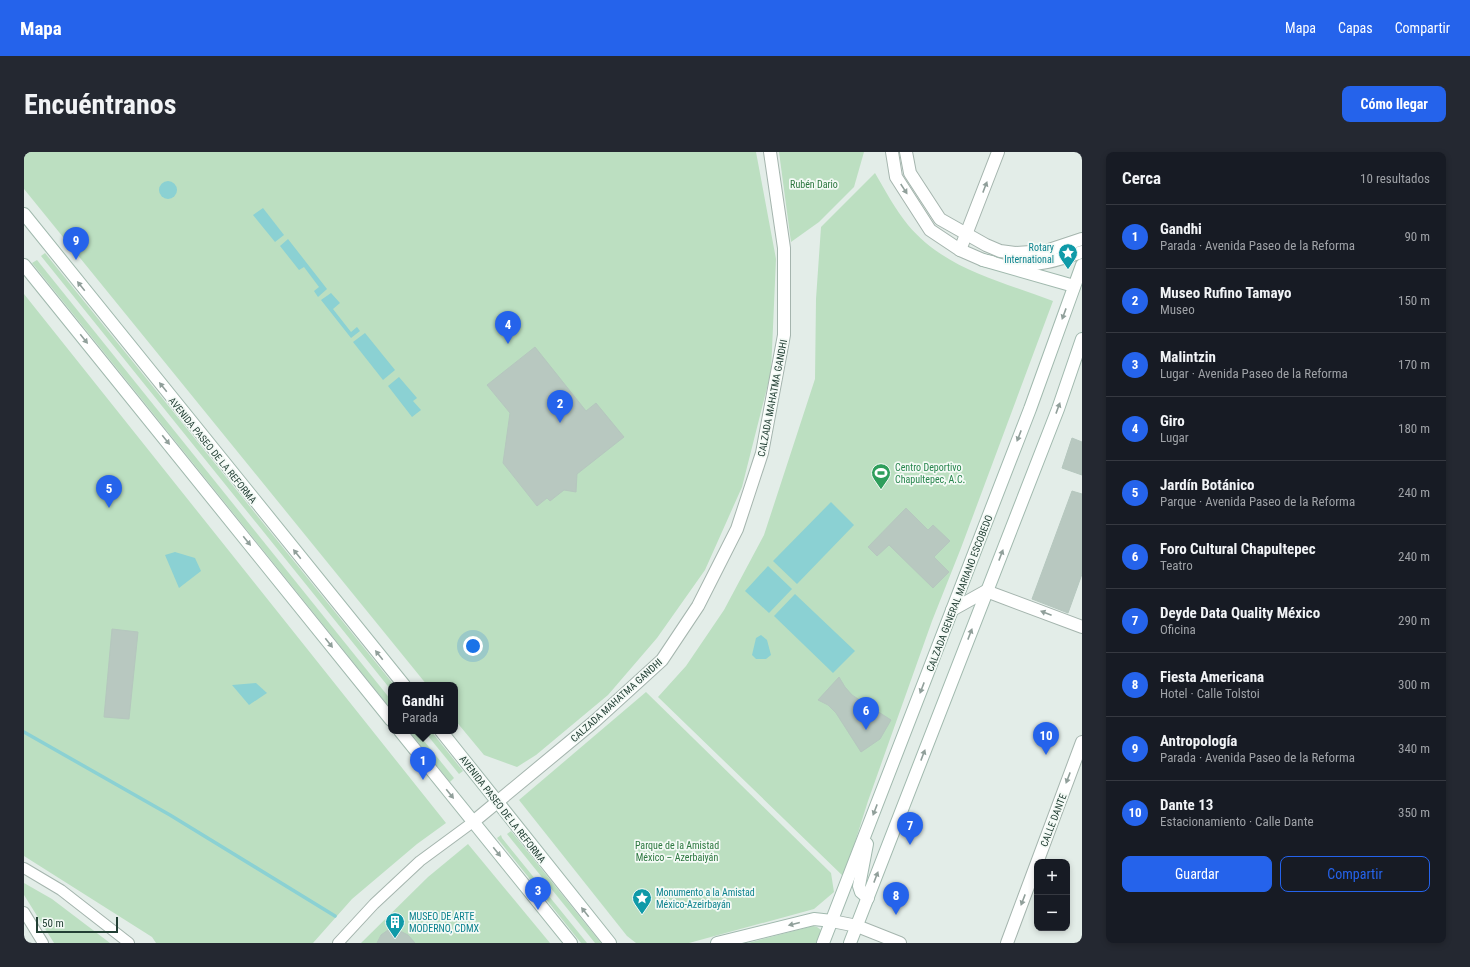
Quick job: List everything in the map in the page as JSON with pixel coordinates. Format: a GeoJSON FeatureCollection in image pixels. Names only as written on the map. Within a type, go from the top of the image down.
{"type":"FeatureCollection","features":[{"type":"Feature","properties":{"kind":"main road","name":"CALZADA MAHATMA GANDHI"},"geometry":{"type":"LineString","coordinates":[[473,822],[595,721],[662,660],[698,606],[736,529],[762,453],[784,335],[784,248],[770,152]]}},
{"type":"Feature","properties":{"kind":"main road"},"geometry":{"type":"LineString","coordinates":[[892,152],[896,178],[930,230],[960,250],[983,260],[1074,286]]}},
{"type":"Feature","properties":{"kind":"main road"},"geometry":{"type":"LineString","coordinates":[[906,152],[910,173],[940,219],[966,235],[1000,251],[1015,253],[1046,251],[1082,239]]}},
{"type":"Feature","properties":{"kind":"main road"},"geometry":{"type":"LineString","coordinates":[[960,250],[998,152]]}},
{"type":"Feature","properties":{"kind":"main road","name":"AVENIDA PASEO DE LA REFORMA"},"geometry":{"type":"LineString","coordinates":[[24,214],[245,490],[402,682]]}},
{"type":"Feature","properties":{"kind":"main road"},"geometry":{"type":"LineString","coordinates":[[983,260],[1025,266],[1048,263],[1082,252]]}},
{"type":"Feature","properties":{"kind":"main road"},"geometry":{"type":"LineString","coordinates":[[24,265],[388,716]]}},
{"type":"Feature","properties":{"kind":"main road","name":"CALZADA GENERAL MARIANO ESCOBEDO"},"geometry":{"type":"LineString","coordinates":[[823,943],[1030,410],[1082,265]]}},
{"type":"Feature","properties":{"kind":"main road"},"geometry":{"type":"LineString","coordinates":[[850,943],[1058,409],[1082,339]]}},
{"type":"Feature","properties":{"kind":"main road"},"geometry":{"type":"LineString","coordinates":[[952,610],[986,591],[1082,627]]}},
{"type":"Feature","properties":{"kind":"main road"},"geometry":{"type":"LineString","coordinates":[[402,734],[571,943]]}},
{"type":"Feature","properties":{"kind":"main road","name":"AVENIDA PASEO DE LA REFORMA"},"geometry":{"type":"LineString","coordinates":[[443,734],[610,943]]}},
{"type":"Feature","properties":{"kind":"main road","name":"CALLE DANTE"},"geometry":{"type":"LineString","coordinates":[[1007,943],[1082,742]]}},
{"type":"Feature","properties":{"kind":"main road"},"geometry":{"type":"LineString","coordinates":[[864,840],[868,846],[859,886],[861,892],[868,898]]}},
{"type":"Feature","properties":{"kind":"main road"},"geometry":{"type":"LineString","coordinates":[[717,943],[814,919],[832,920],[857,926],[900,943]]}},
{"type":"Feature","properties":{"kind":"street"},"geometry":{"type":"LineString","coordinates":[[338,943],[374,904],[420,861],[473,822]]}},
{"type":"Feature","properties":{"kind":"street"},"geometry":{"type":"LineString","coordinates":[[24,868],[61,890],[93,913],[129,943]]}},
{"type":"Feature","properties":{"kind":"street"},"geometry":{"type":"LineString","coordinates":[[24,912],[43,943]]}},
{"type":"Feature","properties":{"kind":"green space"},"geometry":{"type":"Polygon","coordinates":[[[24,152],[756,152],[776,259],[771,372],[742,487],[705,570],[657,638],[608,695],[536,755],[517,767],[484,755],[458,724],[458,682],[425,682],[24,189],[24,152]]]}},
{"type":"Feature","properties":{"kind":"green space","name":"Rubén Dario"},"geometry":{"type":"Polygon","coordinates":[[[779,152],[864,152],[854,187],[819,222],[791,242],[779,152]]]}},
{"type":"Feature","properties":{"kind":"green space","name":"Centro Deportivo Chapultepec, A.C."},"geometry":{"type":"Polygon","coordinates":[[[875,173],[903,219],[923,240],[939,253],[957,264],[994,280],[1053,301],[961,548],[932,621],[868,801],[844,877],[658,697],[686,666],[724,610],[764,535],[815,379],[816,299],[821,227],[875,173]]]}},
{"type":"Feature","properties":{"kind":"green space"},"geometry":{"type":"Polygon","coordinates":[[[45,253],[392,682],[388,682],[388,686],[41,256],[45,253]]]}},
{"type":"Feature","properties":{"kind":"green space"},"geometry":{"type":"Polygon","coordinates":[[[37,260],[388,696],[388,705],[32,263],[37,260]]]}},
{"type":"Feature","properties":{"kind":"green space"},"geometry":{"type":"Polygon","coordinates":[[[24,294],[446,823],[417,844],[352,899],[313,943],[156,943],[152,937],[24,856],[24,294]]]}},
{"type":"Feature","properties":{"kind":"green space","name":"Parque de la Amistad México – Azerbaiyán"},"geometry":{"type":"Polygon","coordinates":[[[646,692],[831,873],[834,892],[814,909],[689,943],[636,943],[627,936],[519,800],[646,692]]]}},
{"type":"Feature","properties":{"kind":"green space"},"geometry":{"type":"Polygon","coordinates":[[[411,734],[418,734],[454,778],[450,782],[411,734]]]}},
{"type":"Feature","properties":{"kind":"green space"},"geometry":{"type":"Polygon","coordinates":[[[426,734],[433,734],[463,771],[459,774],[426,734]]]}},
{"type":"Feature","properties":{"kind":"green space"},"geometry":{"type":"Polygon","coordinates":[[[511,831],[601,943],[595,943],[507,834],[511,831]]]}},
{"type":"Feature","properties":{"kind":"green space"},"geometry":{"type":"Polygon","coordinates":[[[501,835],[587,943],[581,943],[497,838],[501,835]]]}},
{"type":"Feature","properties":{"kind":"green space"},"geometry":{"type":"Polygon","coordinates":[[[468,844],[550,943],[361,943],[428,877],[468,844]]]}},
{"type":"Feature","properties":{"kind":"green space"},"geometry":{"type":"Polygon","coordinates":[[[24,883],[52,899],[110,943],[54,943],[24,895],[24,883]]]}},
{"type":"Feature","properties":{"kind":"green space"},"geometry":{"type":"Polygon","coordinates":[[[813,926],[821,930],[818,943],[748,943],[813,926]]]}},
{"type":"Feature","properties":{"kind":"water"},"geometry":{"type":"Polygon","coordinates":[[[164,181],[172,181],[177,186],[175,197],[172,199],[164,199],[159,194],[159,186],[164,181]]]}},
{"type":"Feature","properties":{"kind":"water"},"geometry":{"type":"Polygon","coordinates":[[[263,208],[284,235],[275,242],[253,215],[263,208]]]}},
{"type":"Feature","properties":{"kind":"water"},"geometry":{"type":"Polygon","coordinates":[[[288,239],[327,289],[318,297],[314,291],[319,287],[304,267],[299,270],[280,246],[288,239]]]}},
{"type":"Feature","properties":{"kind":"water"},"geometry":{"type":"Polygon","coordinates":[[[331,293],[340,303],[333,309],[351,332],[357,327],[360,331],[351,338],[321,300],[331,293]]]}},
{"type":"Feature","properties":{"kind":"water"},"geometry":{"type":"Polygon","coordinates":[[[365,333],[395,370],[383,380],[353,342],[365,333]]]}},
{"type":"Feature","properties":{"kind":"water"},"geometry":{"type":"Polygon","coordinates":[[[399,377],[417,398],[413,401],[421,410],[412,417],[388,386],[399,377]]]}},
{"type":"Feature","properties":{"kind":"water"},"geometry":{"type":"Polygon","coordinates":[[[831,502],[854,525],[797,584],[773,561],[831,502]]]}},
{"type":"Feature","properties":{"kind":"water"},"geometry":{"type":"Polygon","coordinates":[[[175,552],[195,558],[201,571],[179,588],[165,555],[175,552]]]}},
{"type":"Feature","properties":{"kind":"water"},"geometry":{"type":"Polygon","coordinates":[[[768,566],[792,589],[769,613],[745,591],[768,566]]]}},
{"type":"Feature","properties":{"kind":"water"},"geometry":{"type":"Polygon","coordinates":[[[795,594],[855,651],[833,673],[774,616],[795,594]]]}},
{"type":"Feature","properties":{"kind":"water"},"geometry":{"type":"Polygon","coordinates":[[[761,635],[767,640],[771,655],[766,659],[756,659],[752,655],[756,638],[761,635]]]}},
{"type":"Feature","properties":{"kind":"water"},"geometry":{"type":"Polygon","coordinates":[[[256,683],[267,693],[249,705],[232,685],[256,683]]]}},
{"type":"Feature","properties":{"kind":"building"},"geometry":{"type":"Polygon","coordinates":[[[535,347],[586,411],[596,403],[624,437],[577,474],[576,492],[564,490],[550,501],[547,498],[537,506],[503,463],[510,413],[487,385],[535,347]]]}},
{"type":"Feature","properties":{"kind":"building"},"geometry":{"type":"Polygon","coordinates":[[[1072,438],[1082,442],[1082,475],[1062,468],[1072,438]]]}},
{"type":"Feature","properties":{"kind":"building"},"geometry":{"type":"Polygon","coordinates":[[[1072,491],[1082,494],[1082,574],[1068,613],[1032,599],[1072,491]]]}},
{"type":"Feature","properties":{"kind":"building"},"geometry":{"type":"Polygon","coordinates":[[[906,508],[928,530],[933,525],[950,541],[934,557],[949,572],[933,588],[889,545],[877,556],[868,547],[906,508]]]}},
{"type":"Feature","properties":{"kind":"building"},"geometry":{"type":"Polygon","coordinates":[[[112,629],[138,632],[129,719],[104,717],[112,629]]]}},
{"type":"Feature","properties":{"kind":"building"},"geometry":{"type":"Polygon","coordinates":[[[839,677],[852,695],[891,720],[880,739],[861,752],[836,713],[828,705],[818,700],[839,677]]]}},
{"type":"Feature","properties":{"kind":"building","name":"MUSEO DE ARTE MODERNO, CDMX"},"geometry":{"type":"Polygon","coordinates":[[[388,930],[398,930],[408,935],[415,943],[377,943],[381,935],[388,930]]]}},
{"type":"Feature","properties":{"kind":"waterway"},"geometry":{"type":"LineString","coordinates":[[24,732],[170,815],[335,916]]}},
{"type":"Feature","properties":{"kind":"place","name":"Antropología"},"geometry":{"type":"Point","coordinates":[76,260]}},
{"type":"Feature","properties":{"kind":"place","name":"Rotary International"},"geometry":{"type":"Point","coordinates":[1068,270]}},
{"type":"Feature","properties":{"kind":"place","name":"Giro"},"geometry":{"type":"Point","coordinates":[508,344]}},
{"type":"Feature","properties":{"kind":"place","name":"Museo Rufino Tamayo"},"geometry":{"type":"Point","coordinates":[560,423]}},
{"type":"Feature","properties":{"kind":"place","name":"Centro Deportivo Chapultepec, A.C."},"geometry":{"type":"Point","coordinates":[881,490]}},
{"type":"Feature","properties":{"kind":"place","name":"Jardín Botánico"},"geometry":{"type":"Point","coordinates":[109,508]}},
{"type":"Feature","properties":{"kind":"place","name":"Foro Cultural Chapultepec"},"geometry":{"type":"Point","coordinates":[866,730]}},
{"type":"Feature","properties":{"kind":"place","name":"Dante 13"},"geometry":{"type":"Point","coordinates":[1046,755]}},
{"type":"Feature","properties":{"kind":"place","name":"Gandhi"},"geometry":{"type":"Point","coordinates":[423,780]}},
{"type":"Feature","properties":{"kind":"place","name":"Deyde Data Quality México"},"geometry":{"type":"Point","coordinates":[910,845]}},
{"type":"Feature","properties":{"kind":"place","name":"Malintzin"},"geometry":{"type":"Point","coordinates":[538,910]}},
{"type":"Feature","properties":{"kind":"place","name":"Monumento a la Amistad México-Azeirbayán"},"geometry":{"type":"Point","coordinates":[642,915]}},
{"type":"Feature","properties":{"kind":"place","name":"Fiesta Americana"},"geometry":{"type":"Point","coordinates":[896,915]}},
{"type":"Feature","properties":{"kind":"place","name":"MUSEO DE ARTE MODERNO, CDMX"},"geometry":{"type":"Point","coordinates":[395,939]}}]}
